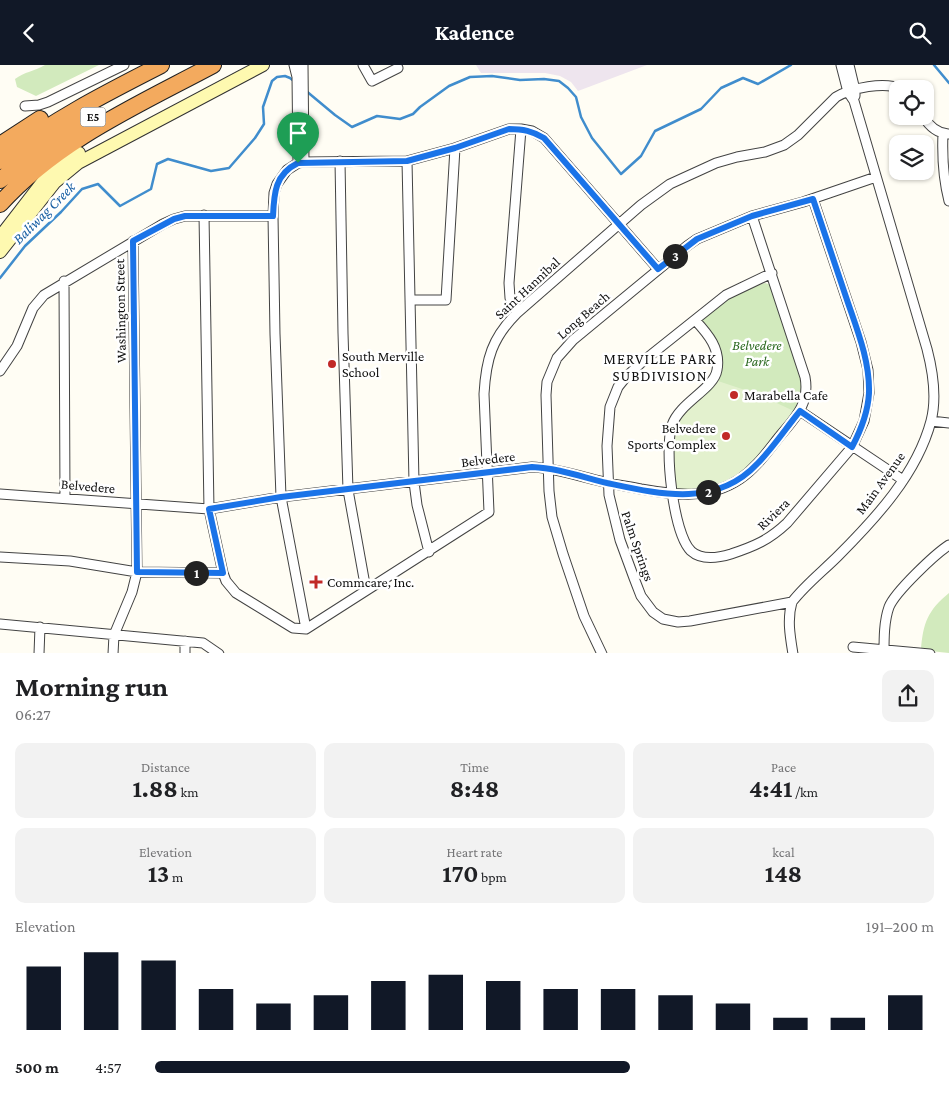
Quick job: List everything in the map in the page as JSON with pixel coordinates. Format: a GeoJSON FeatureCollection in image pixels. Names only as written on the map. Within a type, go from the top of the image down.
{"type":"FeatureCollection","features":[{"type":"Feature","properties":{"kind":"highway"},"geometry":{"type":"LineString","coordinates":[[0,145],[47,115],[146,65]]}},
{"type":"Feature","properties":{"kind":"highway","name":"E5"},"geometry":{"type":"LineString","coordinates":[[0,161],[64,117],[161,65]]}},
{"type":"Feature","properties":{"kind":"highway","name":"E5"},"geometry":{"type":"LineString","coordinates":[[0,180],[31,156],[68,132],[192,65]]}},
{"type":"Feature","properties":{"kind":"highway"},"geometry":{"type":"LineString","coordinates":[[0,204],[42,164],[68,146],[102,124],[213,65]]}},
{"type":"Feature","properties":{"kind":"main road"},"geometry":{"type":"LineString","coordinates":[[0,237],[48,175],[74,156],[245,65]]}},
{"type":"Feature","properties":{"kind":"main road"},"geometry":{"type":"LineString","coordinates":[[0,251],[55,182],[78,163],[263,65]]}},
{"type":"Feature","properties":{"kind":"street"},"geometry":{"type":"LineString","coordinates":[[25,106],[44,103],[124,65]]}},
{"type":"Feature","properties":{"kind":"street"},"geometry":{"type":"LineString","coordinates":[[294,65],[299,76],[301,163]]}},
{"type":"Feature","properties":{"kind":"street"},"geometry":{"type":"LineString","coordinates":[[299,76],[303,65]]}},
{"type":"Feature","properties":{"kind":"street"},"geometry":{"type":"LineString","coordinates":[[363,65],[372,81],[398,68]]}},
{"type":"Feature","properties":{"kind":"street","name":"Main Avenue"},"geometry":{"type":"LineString","coordinates":[[841,65],[852,91]]}},
{"type":"Feature","properties":{"kind":"street","name":"Main Avenue"},"geometry":{"type":"LineString","coordinates":[[792,602],[864,528],[902,480],[921,446],[931,421],[933,392],[931,365],[854,101],[849,65]]}},
{"type":"Feature","properties":{"kind":"street","name":"Saint Hannibal"},"geometry":{"type":"LineString","coordinates":[[306,629],[489,512],[484,394],[487,362],[499,333],[517,313],[641,205],[670,184],[716,163],[765,152],[784,145],[798,135],[842,93],[878,85],[889,85]]}},
{"type":"Feature","properties":{"kind":"street"},"geometry":{"type":"LineString","coordinates":[[929,125],[946,134],[942,159],[944,184],[949,201]]}},
{"type":"Feature","properties":{"kind":"street"},"geometry":{"type":"LineString","coordinates":[[204,215],[209,509],[226,581],[236,593],[293,628],[306,629],[281,497],[273,216],[274,193],[277,184],[287,170],[301,163],[407,161],[455,148],[509,129],[532,131],[544,138],[658,269]]}},
{"type":"Feature","properties":{"kind":"street"},"geometry":{"type":"LineString","coordinates":[[517,313],[510,298],[509,283],[521,129]]}},
{"type":"Feature","properties":{"kind":"street"},"geometry":{"type":"LineString","coordinates":[[410,300],[446,300],[455,148]]}},
{"type":"Feature","properties":{"kind":"street"},"geometry":{"type":"LineString","coordinates":[[340,161],[348,490],[366,590]]}},
{"type":"Feature","properties":{"kind":"street"},"geometry":{"type":"LineString","coordinates":[[407,161],[414,482],[417,505],[428,552]]}},
{"type":"Feature","properties":{"kind":"street","name":"Long Beach"},"geometry":{"type":"LineString","coordinates":[[602,653],[584,616],[563,555],[550,504],[546,395],[547,382],[557,358],[573,340],[697,239],[752,216],[813,199],[876,177]]}},
{"type":"Feature","properties":{"kind":"street","name":"Riviera"},"geometry":{"type":"LineString","coordinates":[[695,320],[714,343],[718,363],[717,373],[712,381],[686,404],[677,415],[672,426],[670,436],[671,494],[682,537],[692,551],[704,557],[722,557],[752,547],[775,534],[787,523],[852,447],[860,433],[866,410],[869,393],[868,370],[861,342],[813,199]]}},
{"type":"Feature","properties":{"kind":"street","name":"Washington Street"},"geometry":{"type":"LineString","coordinates":[[113,653],[114,635],[132,592],[137,572],[133,241],[174,219],[204,215],[273,216]]}},
{"type":"Feature","properties":{"kind":"street","name":"Belvedere"},"geometry":{"type":"LineString","coordinates":[[0,493],[209,509],[281,497],[487,474],[532,467],[548,468],[607,483],[671,494],[699,495],[716,491],[741,478],[757,465],[800,411],[807,393],[805,377],[752,216]]}},
{"type":"Feature","properties":{"kind":"street"},"geometry":{"type":"LineString","coordinates":[[0,371],[17,347],[39,300],[64,281],[133,241]]}},
{"type":"Feature","properties":{"kind":"street","name":"Palm Springs"},"geometry":{"type":"LineString","coordinates":[[772,273],[726,295],[626,377],[618,387],[608,418],[607,483],[610,505],[620,540],[641,596],[647,606],[663,619],[678,622],[690,621],[792,602]]}},
{"type":"Feature","properties":{"kind":"street"},"geometry":{"type":"LineString","coordinates":[[64,281],[65,498]]}},
{"type":"Feature","properties":{"kind":"street"},"geometry":{"type":"LineString","coordinates":[[800,411],[902,480]]}},
{"type":"Feature","properties":{"kind":"street"},"geometry":{"type":"LineString","coordinates":[[931,421],[949,423]]}},
{"type":"Feature","properties":{"kind":"street"},"geometry":{"type":"LineString","coordinates":[[884,651],[886,621],[890,604],[940,551],[949,545]]}},
{"type":"Feature","properties":{"kind":"street"},"geometry":{"type":"LineString","coordinates":[[0,557],[70,561],[137,572],[223,573]]}},
{"type":"Feature","properties":{"kind":"street"},"geometry":{"type":"LineString","coordinates":[[792,602],[789,626],[792,653]]}},
{"type":"Feature","properties":{"kind":"street"},"geometry":{"type":"LineString","coordinates":[[0,624],[203,643],[218,653]]}},
{"type":"Feature","properties":{"kind":"street"},"geometry":{"type":"LineString","coordinates":[[39,653],[40,627]]}},
{"type":"Feature","properties":{"kind":"street"},"geometry":{"type":"LineString","coordinates":[[185,641],[185,653]]}},
{"type":"Feature","properties":{"kind":"street"},"geometry":{"type":"LineString","coordinates":[[853,647],[884,651],[930,653]]}},
{"type":"Feature","properties":{"kind":"shaded area"},"geometry":{"type":"Polygon","coordinates":[[[476,65],[647,65],[578,91],[571,82],[560,76],[545,73],[481,73],[476,65]]]}},
{"type":"Feature","properties":{"kind":"green space"},"geometry":{"type":"Polygon","coordinates":[[[45,65],[99,65],[36,96],[17,87],[15,79],[45,65]]]}},
{"type":"Feature","properties":{"kind":"green space","name":"Belvedere Park"},"geometry":{"type":"Polygon","coordinates":[[[765,283],[771,285],[802,378],[801,401],[796,412],[698,399],[716,384],[722,373],[723,364],[716,341],[701,320],[722,298],[765,283]]]}},
{"type":"Feature","properties":{"kind":"green space","name":"Belvedere Sports Complex"},"geometry":{"type":"Polygon","coordinates":[[[718,381],[757,394],[796,412],[747,471],[712,490],[675,491],[672,442],[677,423],[682,415],[694,403],[709,393],[718,381]]]}},
{"type":"Feature","properties":{"kind":"green space"},"geometry":{"type":"Polygon","coordinates":[[[949,593],[949,653],[921,650],[923,632],[931,611],[949,593]]]}},
{"type":"Feature","properties":{"kind":"waterway","name":"Baliwag Creek"},"geometry":{"type":"LineString","coordinates":[[305,90],[352,127],[377,116],[400,119],[413,114],[449,86],[470,77],[492,76],[520,80],[544,79],[559,81],[576,97],[581,117],[592,138],[621,174],[641,156],[655,131],[701,109],[721,88],[743,78],[758,84],[791,65]]}},
{"type":"Feature","properties":{"kind":"waterway","name":"Baliwag Creek"},"geometry":{"type":"LineString","coordinates":[[934,65],[949,83]]}},
{"type":"Feature","properties":{"kind":"waterway","name":"Baliwag Creek"},"geometry":{"type":"LineString","coordinates":[[0,278],[25,246],[82,189],[98,184],[120,206],[151,189],[157,164],[168,159],[211,171],[229,168],[255,138],[264,124],[263,107],[272,81],[277,77],[285,76],[295,82]]}},
{"type":"Feature","properties":{"kind":"place","name":"South Merville School"},"geometry":{"type":"Point","coordinates":[332,364]}},
{"type":"Feature","properties":{"kind":"place","name":"Marabella Cafe"},"geometry":{"type":"Point","coordinates":[734,395]}},
{"type":"Feature","properties":{"kind":"place","name":"Belvedere Sports Complex"},"geometry":{"type":"Point","coordinates":[726,436]}},
{"type":"Feature","properties":{"kind":"place","name":"Commcare, Inc."},"geometry":{"type":"Point","coordinates":[316,582]}},
{"type":"Feature","properties":{"kind":"district","name":"MERVILLE PARK SUBDIVISION"},"geometry":{"type":"Point","coordinates":[660,368]}},
{"type":"Feature","properties":{"kind":"route"},"geometry":{"type":"LineString","coordinates":[[509,129],[532,131],[544,138],[658,269],[697,239],[732,226],[752,216],[813,199],[861,342],[868,370],[869,393],[860,433],[852,447],[800,411],[757,465],[728,486],[699,495],[671,494],[607,483],[548,468],[532,467],[487,474],[281,497],[209,509],[223,573],[137,572],[133,241],[174,219],[185,216],[273,216],[274,193],[277,184],[287,170],[298,163],[407,161],[455,148],[509,129]]}}]}
